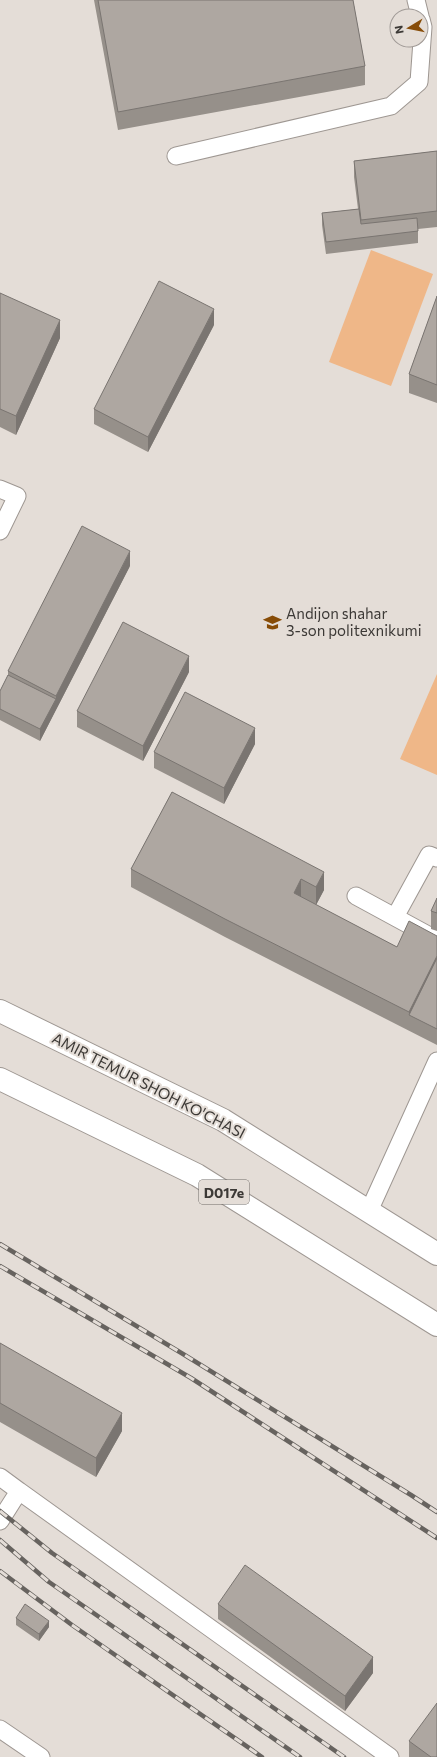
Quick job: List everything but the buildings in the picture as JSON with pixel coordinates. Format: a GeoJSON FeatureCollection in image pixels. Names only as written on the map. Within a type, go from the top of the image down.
{"type":"FeatureCollection","features":[{"type":"Feature","properties":{"kind":"main road","name":"AMIR TEMUR SHOH KO'CHASI"},"geometry":{"type":"LineString","coordinates":[[0,1011],[223,1120],[437,1254]]}},
{"type":"Feature","properties":{"kind":"main road","name":"D017e"},"geometry":{"type":"LineString","coordinates":[[0,1079],[197,1175],[437,1325]]}},
{"type":"Feature","properties":{"kind":"lane"},"geometry":{"type":"LineString","coordinates":[[176,156],[391,106],[420,82],[422,48]]}},
{"type":"Feature","properties":{"kind":"lane"},"geometry":{"type":"LineString","coordinates":[[0,490],[17,496],[0,531]]}},
{"type":"Feature","properties":{"kind":"lane"},"geometry":{"type":"LineString","coordinates":[[395,917],[429,855],[437,858]]}},
{"type":"Feature","properties":{"kind":"lane"},"geometry":{"type":"LineString","coordinates":[[356,896],[437,940]]}},
{"type":"Feature","properties":{"kind":"lane"},"geometry":{"type":"LineString","coordinates":[[369,1211],[437,1061]]}},
{"type":"Feature","properties":{"kind":"lane"},"geometry":{"type":"LineString","coordinates":[[0,1477],[390,1757]]}},
{"type":"Feature","properties":{"kind":"lane"},"geometry":{"type":"LineString","coordinates":[[0,1521],[19,1491]]}},
{"type":"Feature","properties":{"kind":"lane"},"geometry":{"type":"LineString","coordinates":[[0,1729],[41,1757]]}},
{"type":"Feature","properties":{"kind":"shaded area"},"geometry":{"type":"Polygon","coordinates":[[[371,250],[433,274],[391,386],[329,362],[371,250]]]}},
{"type":"Feature","properties":{"kind":"shaded area"},"geometry":{"type":"Polygon","coordinates":[[[437,674],[437,775],[400,759],[437,674]]]}},
{"type":"Feature","properties":{"kind":"railway"},"geometry":{"type":"LineString","coordinates":[[0,1244],[183,1354],[437,1512]]}},
{"type":"Feature","properties":{"kind":"railway"},"geometry":{"type":"LineString","coordinates":[[0,1266],[191,1378],[437,1538]]}},
{"type":"Feature","properties":{"kind":"railway"},"geometry":{"type":"LineString","coordinates":[[0,1511],[52,1553],[344,1757]]}},
{"type":"Feature","properties":{"kind":"railway"},"geometry":{"type":"LineString","coordinates":[[0,1540],[49,1582],[300,1757]]}},
{"type":"Feature","properties":{"kind":"railway"},"geometry":{"type":"LineString","coordinates":[[0,1571],[72,1625],[262,1757]]}},
{"type":"Feature","properties":{"kind":"place","name":"Andijon shahar 3-son politexnikumi"},"geometry":{"type":"Point","coordinates":[273,622]}}]}
